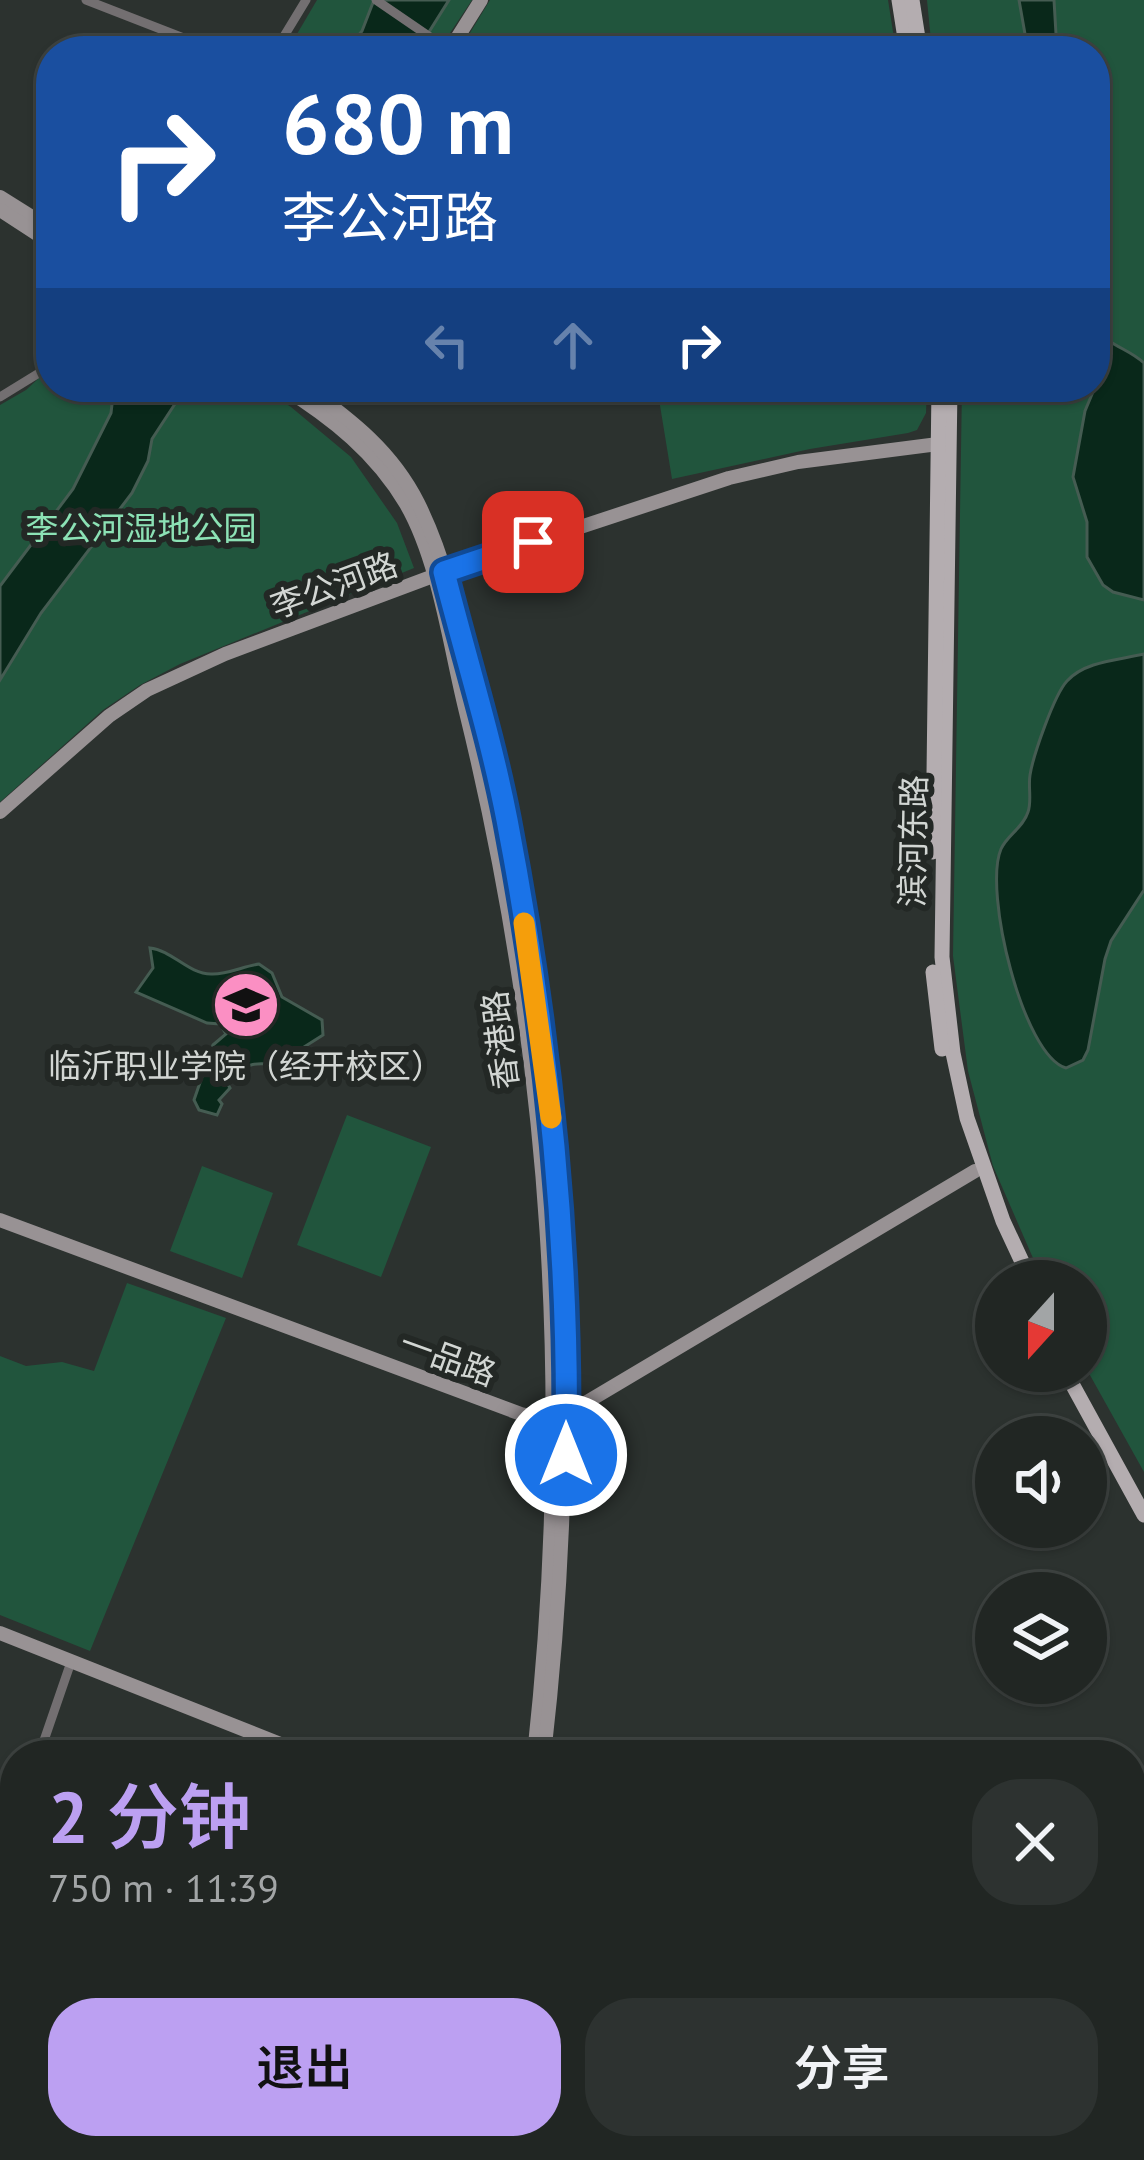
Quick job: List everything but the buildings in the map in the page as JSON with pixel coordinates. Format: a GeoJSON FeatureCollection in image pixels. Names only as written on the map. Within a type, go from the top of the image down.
{"type":"FeatureCollection","features":[{"type":"Feature","properties":{"kind":"main road"},"geometry":{"type":"LineString","coordinates":[[899,0],[905,36]]}},
{"type":"Feature","properties":{"kind":"main road"},"geometry":{"type":"LineString","coordinates":[[912,0],[918,36]]}},
{"type":"Feature","properties":{"kind":"main road","name":"滨河东路"},"geometry":{"type":"LineString","coordinates":[[939,402],[932,958],[956,1116],[1011,1260]]}},
{"type":"Feature","properties":{"kind":"main road","name":"滨河东路"},"geometry":{"type":"LineString","coordinates":[[950,402],[942,957],[953,1053],[968,1118],[1021,1260]]}},
{"type":"Feature","properties":{"kind":"main road"},"geometry":{"type":"LineString","coordinates":[[1077,1392],[1144,1515]]}},
{"type":"Feature","properties":{"kind":"main road"},"geometry":{"type":"LineString","coordinates":[[1087,1392],[1144,1497]]}},
{"type":"Feature","properties":{"kind":"street"},"geometry":{"type":"LineString","coordinates":[[86,0],[178,36]]}},
{"type":"Feature","properties":{"kind":"street"},"geometry":{"type":"LineString","coordinates":[[284,36],[306,0]]}},
{"type":"Feature","properties":{"kind":"street"},"geometry":{"type":"LineString","coordinates":[[376,0],[429,36]]}},
{"type":"Feature","properties":{"kind":"street"},"geometry":{"type":"LineString","coordinates":[[458,36],[481,0]]}},
{"type":"Feature","properties":{"kind":"street"},"geometry":{"type":"LineString","coordinates":[[0,197],[36,220]]}},
{"type":"Feature","properties":{"kind":"street"},"geometry":{"type":"LineString","coordinates":[[0,210],[36,233]]}},
{"type":"Feature","properties":{"kind":"street"},"geometry":{"type":"LineString","coordinates":[[0,397],[36,375]]}},
{"type":"Feature","properties":{"kind":"street","name":"香港路"},"geometry":{"type":"LineString","coordinates":[[303,402],[361,443],[386,474],[408,508],[439,575]]}},
{"type":"Feature","properties":{"kind":"street","name":"香港路"},"geometry":{"type":"LineString","coordinates":[[327,402],[368,432],[418,502],[439,575],[492,819],[526,1011],[561,1418],[564,1535],[545,1740]]}},
{"type":"Feature","properties":{"kind":"street","name":"李公河路"},"geometry":{"type":"LineString","coordinates":[[0,812],[109,716],[146,690],[225,655],[439,575],[729,478],[798,462],[938,444]]}},
{"type":"Feature","properties":{"kind":"street"},"geometry":{"type":"LineString","coordinates":[[561,1418],[974,1171]]}},
{"type":"Feature","properties":{"kind":"street","name":"一品路"},"geometry":{"type":"LineString","coordinates":[[0,1220],[521,1414],[561,1418]]}},
{"type":"Feature","properties":{"kind":"street","name":"香港路"},"geometry":{"type":"LineString","coordinates":[[535,1740],[561,1418]]}},
{"type":"Feature","properties":{"kind":"street"},"geometry":{"type":"LineString","coordinates":[[0,1633],[270,1740]]}},
{"type":"Feature","properties":{"kind":"street"},"geometry":{"type":"LineString","coordinates":[[44,1740],[71,1661]]}},
{"type":"Feature","properties":{"kind":"green space"},"geometry":{"type":"Polygon","coordinates":[[[317,0],[472,0],[448,36],[296,36],[317,0]]]}},
{"type":"Feature","properties":{"kind":"green space"},"geometry":{"type":"Polygon","coordinates":[[[490,0],[888,0],[894,36],[468,36],[490,0]]]}},
{"type":"Feature","properties":{"kind":"green space"},"geometry":{"type":"Polygon","coordinates":[[[927,0],[1144,0],[1144,1472],[1099,1392],[1107,1392],[1107,1260],[1034,1260],[993,1166],[968,1071],[953,956],[962,402],[1110,402],[1110,36],[931,36],[927,0]]]}},
{"type":"Feature","properties":{"kind":"green space","name":"李公河湿地公园"},"geometry":{"type":"Polygon","coordinates":[[[36,381],[36,402],[283,402],[351,457],[397,523],[414,568],[180,664],[140,685],[103,710],[0,802],[0,405],[36,381]]]}},
{"type":"Feature","properties":{"kind":"green space"},"geometry":{"type":"Polygon","coordinates":[[[659,402],[926,402],[917,430],[908,433],[672,479],[659,402]]]}},
{"type":"Feature","properties":{"kind":"green space"},"geometry":{"type":"Polygon","coordinates":[[[347,1115],[431,1147],[381,1277],[297,1245],[347,1115]]]}},
{"type":"Feature","properties":{"kind":"green space"},"geometry":{"type":"Polygon","coordinates":[[[202,1166],[273,1193],[242,1278],[170,1251],[202,1166]]]}},
{"type":"Feature","properties":{"kind":"green space"},"geometry":{"type":"Polygon","coordinates":[[[127,1283],[226,1318],[90,1651],[0,1615],[0,1356],[26,1366],[62,1362],[94,1371],[127,1283]]]}},
{"type":"Feature","properties":{"kind":"shaded area"},"geometry":{"type":"Polygon","coordinates":[[[374,0],[449,0],[426,36],[358,36],[374,0]]]}},
{"type":"Feature","properties":{"kind":"shaded area"},"geometry":{"type":"Polygon","coordinates":[[[1019,0],[1054,0],[1056,36],[1025,36],[1019,0]]]}},
{"type":"Feature","properties":{"kind":"shaded area"},"geometry":{"type":"Polygon","coordinates":[[[1110,341],[1144,363],[1144,600],[1103,585],[1087,557],[1087,522],[1073,477],[1089,402],[1110,402],[1110,341]]]}},
{"type":"Feature","properties":{"kind":"shaded area"},"geometry":{"type":"Polygon","coordinates":[[[112,402],[176,402],[152,439],[148,461],[132,493],[41,613],[0,680],[0,586],[73,489],[112,402]]]}},
{"type":"Feature","properties":{"kind":"shaded area"},"geometry":{"type":"Polygon","coordinates":[[[1144,654],[1144,890],[1111,941],[1088,1050],[1083,1060],[1066,1068],[1050,1057],[1022,1005],[1002,934],[997,870],[1001,849],[1028,812],[1032,766],[1062,688],[1083,669],[1144,654]]]}},
{"type":"Feature","properties":{"kind":"shaded area"},"geometry":{"type":"Polygon","coordinates":[[[150,948],[203,973],[259,964],[272,973],[282,997],[322,1020],[323,1035],[293,1054],[288,1065],[255,1064],[244,1069],[227,1083],[230,1088],[219,1100],[217,1115],[199,1110],[194,1100],[213,1045],[226,1034],[220,1024],[207,1023],[136,992],[153,968],[150,948]]]}},
{"type":"Feature","properties":{"kind":"slow traffic"},"geometry":{"type":"LineString","coordinates":[[524,923],[551,1118]]}},
{"type":"Feature","properties":{"kind":"place","name":"临沂职业学院（经开校区）"},"geometry":{"type":"Point","coordinates":[246,1005]}},
{"type":"Feature","properties":{"kind":"route"},"geometry":{"type":"LineString","coordinates":[[533,542],[444,572],[506,816],[537,1000],[556,1165],[566,1455]]}}]}
